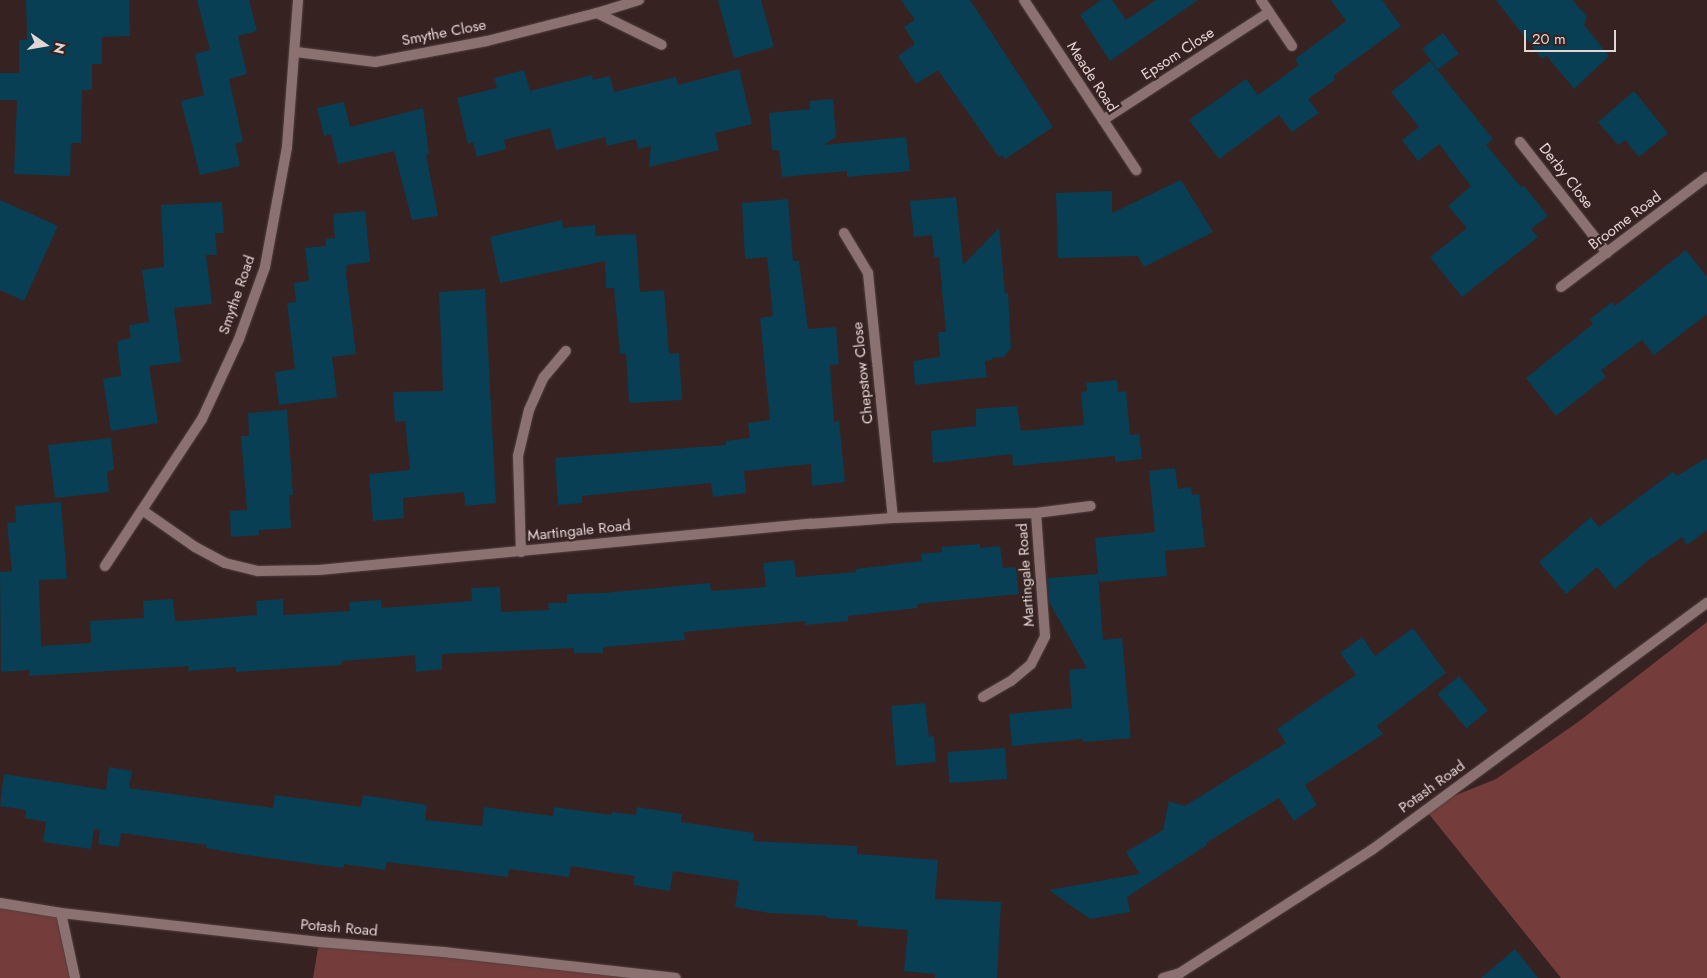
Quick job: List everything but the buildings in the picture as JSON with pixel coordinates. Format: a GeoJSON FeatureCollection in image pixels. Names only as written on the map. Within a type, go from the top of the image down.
{"type":"FeatureCollection","features":[{"type":"Feature","properties":{"kind":"street","name":"Smythe Road"},"geometry":{"type":"LineString","coordinates":[[105,566],[202,419],[239,339],[265,267],[287,147],[296,52],[298,0]]}},
{"type":"Feature","properties":{"kind":"street","name":"Smythe Close"},"geometry":{"type":"LineString","coordinates":[[296,52],[375,62],[487,40],[597,13],[639,0]]}},
{"type":"Feature","properties":{"kind":"street","name":"Meade Road"},"geometry":{"type":"LineString","coordinates":[[1024,0],[1136,170]]}},
{"type":"Feature","properties":{"kind":"street"},"geometry":{"type":"LineString","coordinates":[[1261,0],[1292,46]]}},
{"type":"Feature","properties":{"kind":"street","name":"Epsom Close"},"geometry":{"type":"LineString","coordinates":[[1103,120],[1269,12]]}},
{"type":"Feature","properties":{"kind":"street"},"geometry":{"type":"LineString","coordinates":[[597,13],[662,44]]}},
{"type":"Feature","properties":{"kind":"street","name":"Derby Close"},"geometry":{"type":"LineString","coordinates":[[1520,142],[1607,253]]}},
{"type":"Feature","properties":{"kind":"street","name":"Broome Road"},"geometry":{"type":"LineString","coordinates":[[1561,288],[1707,177]]}},
{"type":"Feature","properties":{"kind":"street","name":"Chepstow Close"},"geometry":{"type":"LineString","coordinates":[[844,233],[868,273],[893,518]]}},
{"type":"Feature","properties":{"kind":"street"},"geometry":{"type":"LineString","coordinates":[[521,552],[518,456],[529,410],[544,377],[566,351]]}},
{"type":"Feature","properties":{"kind":"street","name":"Martingale Road"},"geometry":{"type":"LineString","coordinates":[[142,510],[195,547],[225,564],[258,571],[319,570],[893,518],[1036,513],[1091,506]]}},
{"type":"Feature","properties":{"kind":"street","name":"Martingale Road"},"geometry":{"type":"LineString","coordinates":[[983,697],[1011,681],[1031,664],[1045,636],[1036,513]]}},
{"type":"Feature","properties":{"kind":"street","name":"Potash Road"},"geometry":{"type":"LineString","coordinates":[[1163,978],[1180,973],[1373,849],[1707,603]]}},
{"type":"Feature","properties":{"kind":"street","name":"Potash Road"},"geometry":{"type":"LineString","coordinates":[[0,903],[62,913],[676,978]]}},
{"type":"Feature","properties":{"kind":"street"},"geometry":{"type":"LineString","coordinates":[[62,913],[75,978]]}},
{"type":"Feature","properties":{"kind":"shaded area"},"geometry":{"type":"Polygon","coordinates":[[[1707,622],[1707,978],[1561,978],[1424,808],[1496,779],[1578,722],[1707,622]]]}},
{"type":"Feature","properties":{"kind":"shaded area"},"geometry":{"type":"Polygon","coordinates":[[[0,903],[61,913],[75,978],[0,978],[0,903]]]}},
{"type":"Feature","properties":{"kind":"shaded area"},"geometry":{"type":"Polygon","coordinates":[[[319,942],[672,978],[313,978],[319,942]]]}}]}
